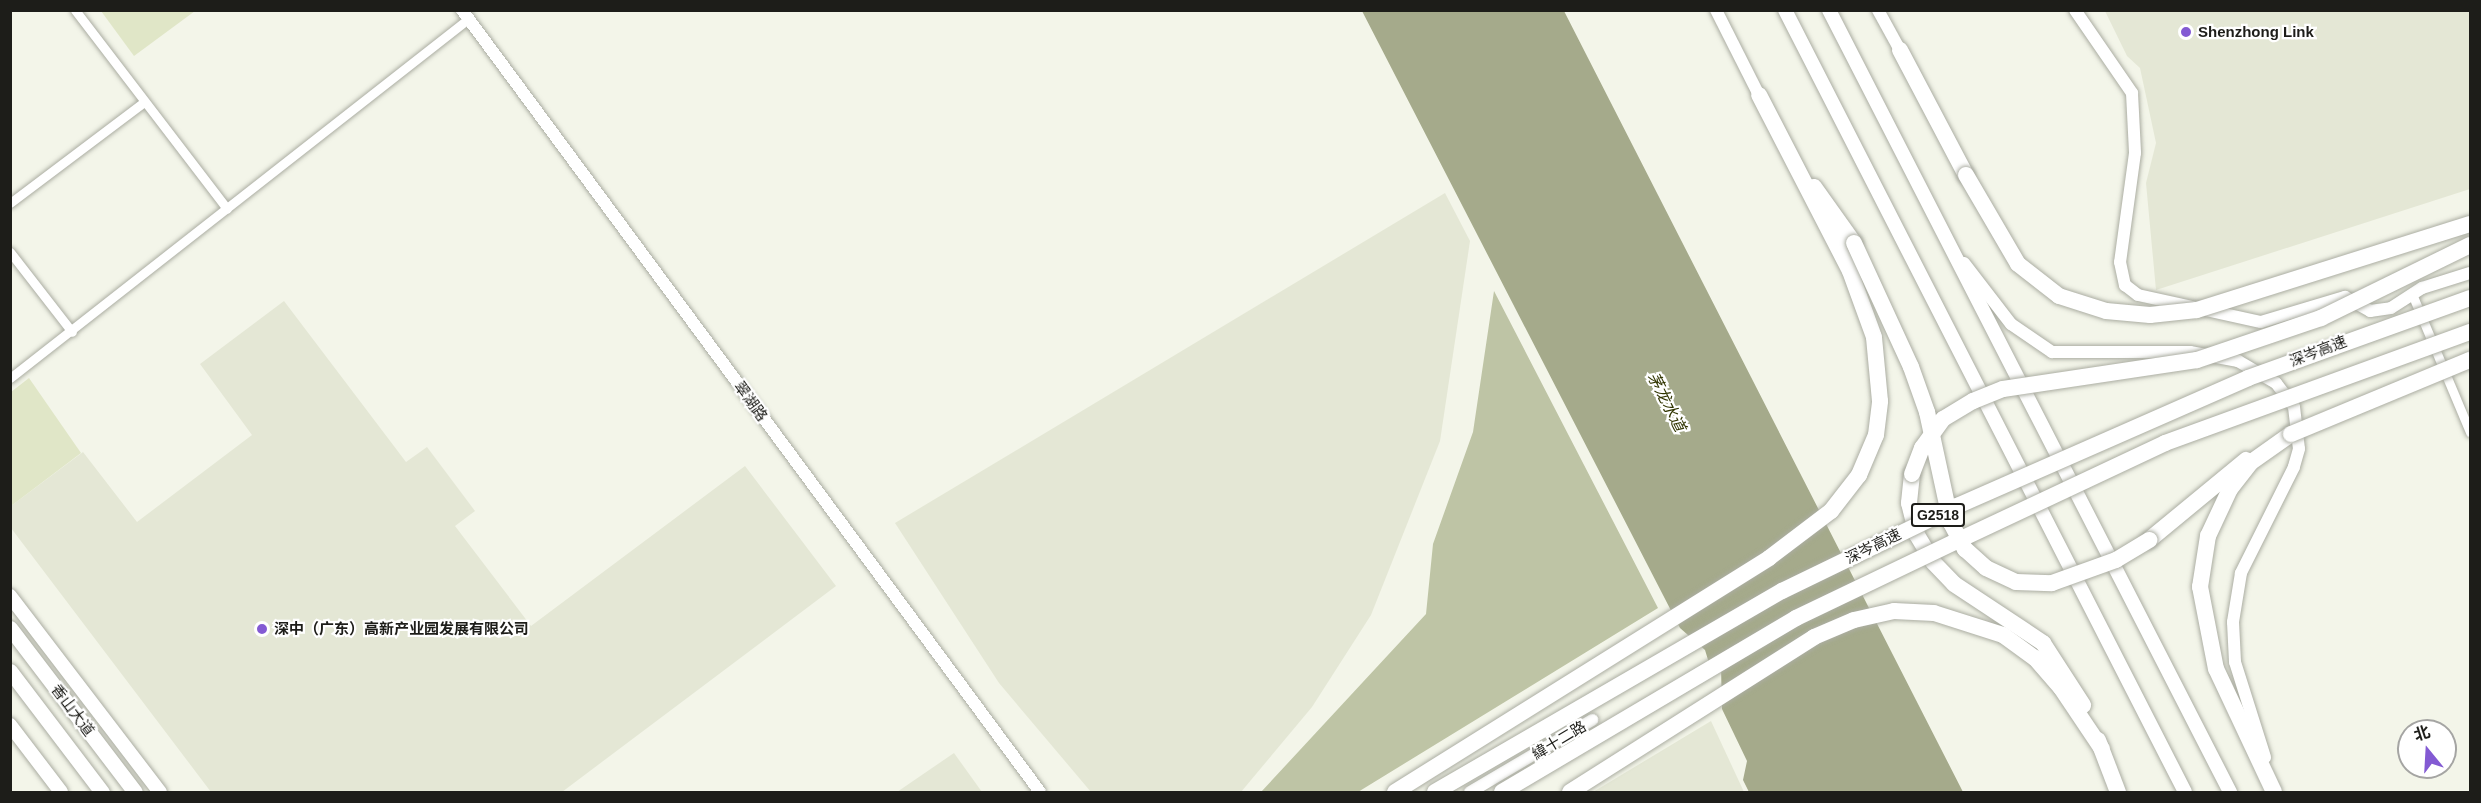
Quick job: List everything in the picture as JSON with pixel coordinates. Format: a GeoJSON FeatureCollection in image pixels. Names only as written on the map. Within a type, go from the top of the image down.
{"type":"FeatureCollection","features":[{"type":"Feature","properties":{"kind":"highway"},"geometry":{"type":"LineString","coordinates":[[1900,50],[1966,175],[2018,264],[2059,296],[2106,311],[2150,315],[2197,310],[2470,224]]}},
{"type":"Feature","properties":{"kind":"highway"},"geometry":{"type":"LineString","coordinates":[[1395,792],[1807,530],[1859,475],[1876,435],[1880,401],[1874,337],[1850,271],[1759,95]]}},
{"type":"Feature","properties":{"kind":"highway"},"geometry":{"type":"LineString","coordinates":[[1793,161],[1854,243],[1927,412],[1951,523],[1965,549],[1986,568],[2016,582],[2052,583],[2116,560],[2229,472],[2291,434],[2470,360]]}},
{"type":"Feature","properties":{"kind":"highway"},"geometry":{"type":"LineString","coordinates":[[2118,792],[2102,749],[2043,643],[1954,584],[1917,535],[1909,503],[1912,474],[1922,448],[1943,419],[2003,389],[2146,372],[2262,339],[2321,318],[2470,245]]}},
{"type":"Feature","properties":{"kind":"highway","name":"深岑高速"},"geometry":{"type":"LineString","coordinates":[[1435,792],[1782,591],[1957,506],[2248,378],[2470,298]]}},
{"type":"Feature","properties":{"kind":"highway","name":"深岑高速"},"geometry":{"type":"LineString","coordinates":[[1502,792],[1796,618],[1959,540],[2164,443],[2470,332]]}},
{"type":"Feature","properties":{"kind":"highway"},"geometry":{"type":"LineString","coordinates":[[2276,792],[2226,694],[2202,617],[2200,587],[2208,536],[2230,489],[2250,463],[2291,434]]}},
{"type":"Feature","properties":{"kind":"highway"},"geometry":{"type":"LineString","coordinates":[[1570,792],[1814,637],[1854,620],[1894,611],[1968,621],[2035,658],[2067,685]]}},
{"type":"Feature","properties":{"kind":"highway","name":"香山大道"},"geometry":{"type":"LineString","coordinates":[[10,628],[135,792]]}},
{"type":"Feature","properties":{"kind":"highway","name":"香山大道"},"geometry":{"type":"LineString","coordinates":[[10,672],[102,792]]}},
{"type":"Feature","properties":{"kind":"main road"},"geometry":{"type":"LineString","coordinates":[[1785,10],[2185,792]]}},
{"type":"Feature","properties":{"kind":"main road"},"geometry":{"type":"LineString","coordinates":[[1829,10],[2230,792]]}},
{"type":"Feature","properties":{"kind":"main road"},"geometry":{"type":"LineString","coordinates":[[10,596],[160,792]]}},
{"type":"Feature","properties":{"kind":"main road"},"geometry":{"type":"LineString","coordinates":[[10,725],[61,792]]}},
{"type":"Feature","properties":{"kind":"main road"},"geometry":{"type":"LineString","coordinates":[[48,775],[49,792]]}},
{"type":"Feature","properties":{"kind":"street"},"geometry":{"type":"LineString","coordinates":[[75,10],[226,210]]}},
{"type":"Feature","properties":{"kind":"street"},"geometry":{"type":"LineString","coordinates":[[1716,10],[1759,95]]}},
{"type":"Feature","properties":{"kind":"street"},"geometry":{"type":"LineString","coordinates":[[1878,10],[1900,50]]}},
{"type":"Feature","properties":{"kind":"street"},"geometry":{"type":"LineString","coordinates":[[2075,10],[2132,93],[2135,153],[2120,235],[2125,285],[2138,295],[2261,322],[2285,319],[2328,299],[2346,297],[2370,311],[2391,308],[2412,294],[2470,273]]}},
{"type":"Feature","properties":{"kind":"street"},"geometry":{"type":"LineString","coordinates":[[10,378],[226,210],[465,15]]}},
{"type":"Feature","properties":{"kind":"street","name":"翠湖路"},"geometry":{"type":"LineString","coordinates":[[465,15],[1040,792]]}},
{"type":"Feature","properties":{"kind":"street"},"geometry":{"type":"LineString","coordinates":[[10,203],[144,102]]}},
{"type":"Feature","properties":{"kind":"street"},"geometry":{"type":"LineString","coordinates":[[1942,233],[2011,324],[2052,352],[2190,351],[2238,360],[2276,382],[2294,407],[2299,449],[2294,468],[2241,573],[2233,622],[2235,662],[2276,792]]}},
{"type":"Feature","properties":{"kind":"street"},"geometry":{"type":"LineString","coordinates":[[10,252],[72,332]]}},
{"type":"Feature","properties":{"kind":"street"},"geometry":{"type":"LineString","coordinates":[[2412,294],[2470,432]]}},
{"type":"Feature","properties":{"kind":"street","name":"緯十二路"},"geometry":{"type":"LineString","coordinates":[[1470,792],[1593,720]]}},
{"type":"Feature","properties":{"kind":"street"},"geometry":{"type":"LineString","coordinates":[[1514,792],[1535,780],[1525,760]]}},
{"type":"Feature","properties":{"kind":"shaded area"},"geometry":{"type":"Polygon","coordinates":[[[101,11],[195,11],[134,56],[101,11]]]}},
{"type":"Feature","properties":{"kind":"shaded area"},"geometry":{"type":"Polygon","coordinates":[[[2105,11],[2470,11],[2470,189],[2156,290],[2146,183],[2156,143],[2140,68],[2127,56],[2105,11]]]}},
{"type":"Feature","properties":{"kind":"shaded area"},"geometry":{"type":"Polygon","coordinates":[[[1445,193],[1470,241],[1440,441],[1371,615],[1312,707],[1241,792],[1091,792],[999,683],[895,523],[1445,193]]]}},
{"type":"Feature","properties":{"kind":"shaded area"},"geometry":{"type":"Polygon","coordinates":[[[1494,291],[1658,608],[1358,792],[1261,792],[1426,614],[1433,544],[1473,432],[1494,291]]]}},
{"type":"Feature","properties":{"kind":"shaded area"},"geometry":{"type":"Polygon","coordinates":[[[284,301],[406,462],[427,447],[475,511],[455,526],[531,626],[745,466],[836,586],[562,792],[211,792],[11,528],[11,506],[83,452],[137,522],[252,435],[200,364],[284,301]]]}},
{"type":"Feature","properties":{"kind":"shaded area"},"geometry":{"type":"Polygon","coordinates":[[[29,378],[81,453],[11,506],[11,392],[29,378]]]}},
{"type":"Feature","properties":{"kind":"shaded area"},"geometry":{"type":"Polygon","coordinates":[[[1711,721],[1744,792],[1593,792],[1711,721]]]}},
{"type":"Feature","properties":{"kind":"shaded area"},"geometry":{"type":"Polygon","coordinates":[[[954,753],[982,792],[897,792],[954,753]]]}},
{"type":"Feature","properties":{"kind":"water","name":"茅龙水道"},"geometry":{"type":"Polygon","coordinates":[[[1362,11],[1564,11],[1963,792],[1749,792],[1743,780],[1747,761],[1722,709],[1721,667],[1709,663],[1705,650],[1680,628],[1362,11]]]}},
{"type":"Feature","properties":{"kind":"place","name":"Shenzhong Link"},"geometry":{"type":"Point","coordinates":[2186,32]}},
{"type":"Feature","properties":{"kind":"place","name":"深中（广东）高新产业园发展有限公司"},"geometry":{"type":"Point","coordinates":[262,629]}}]}
